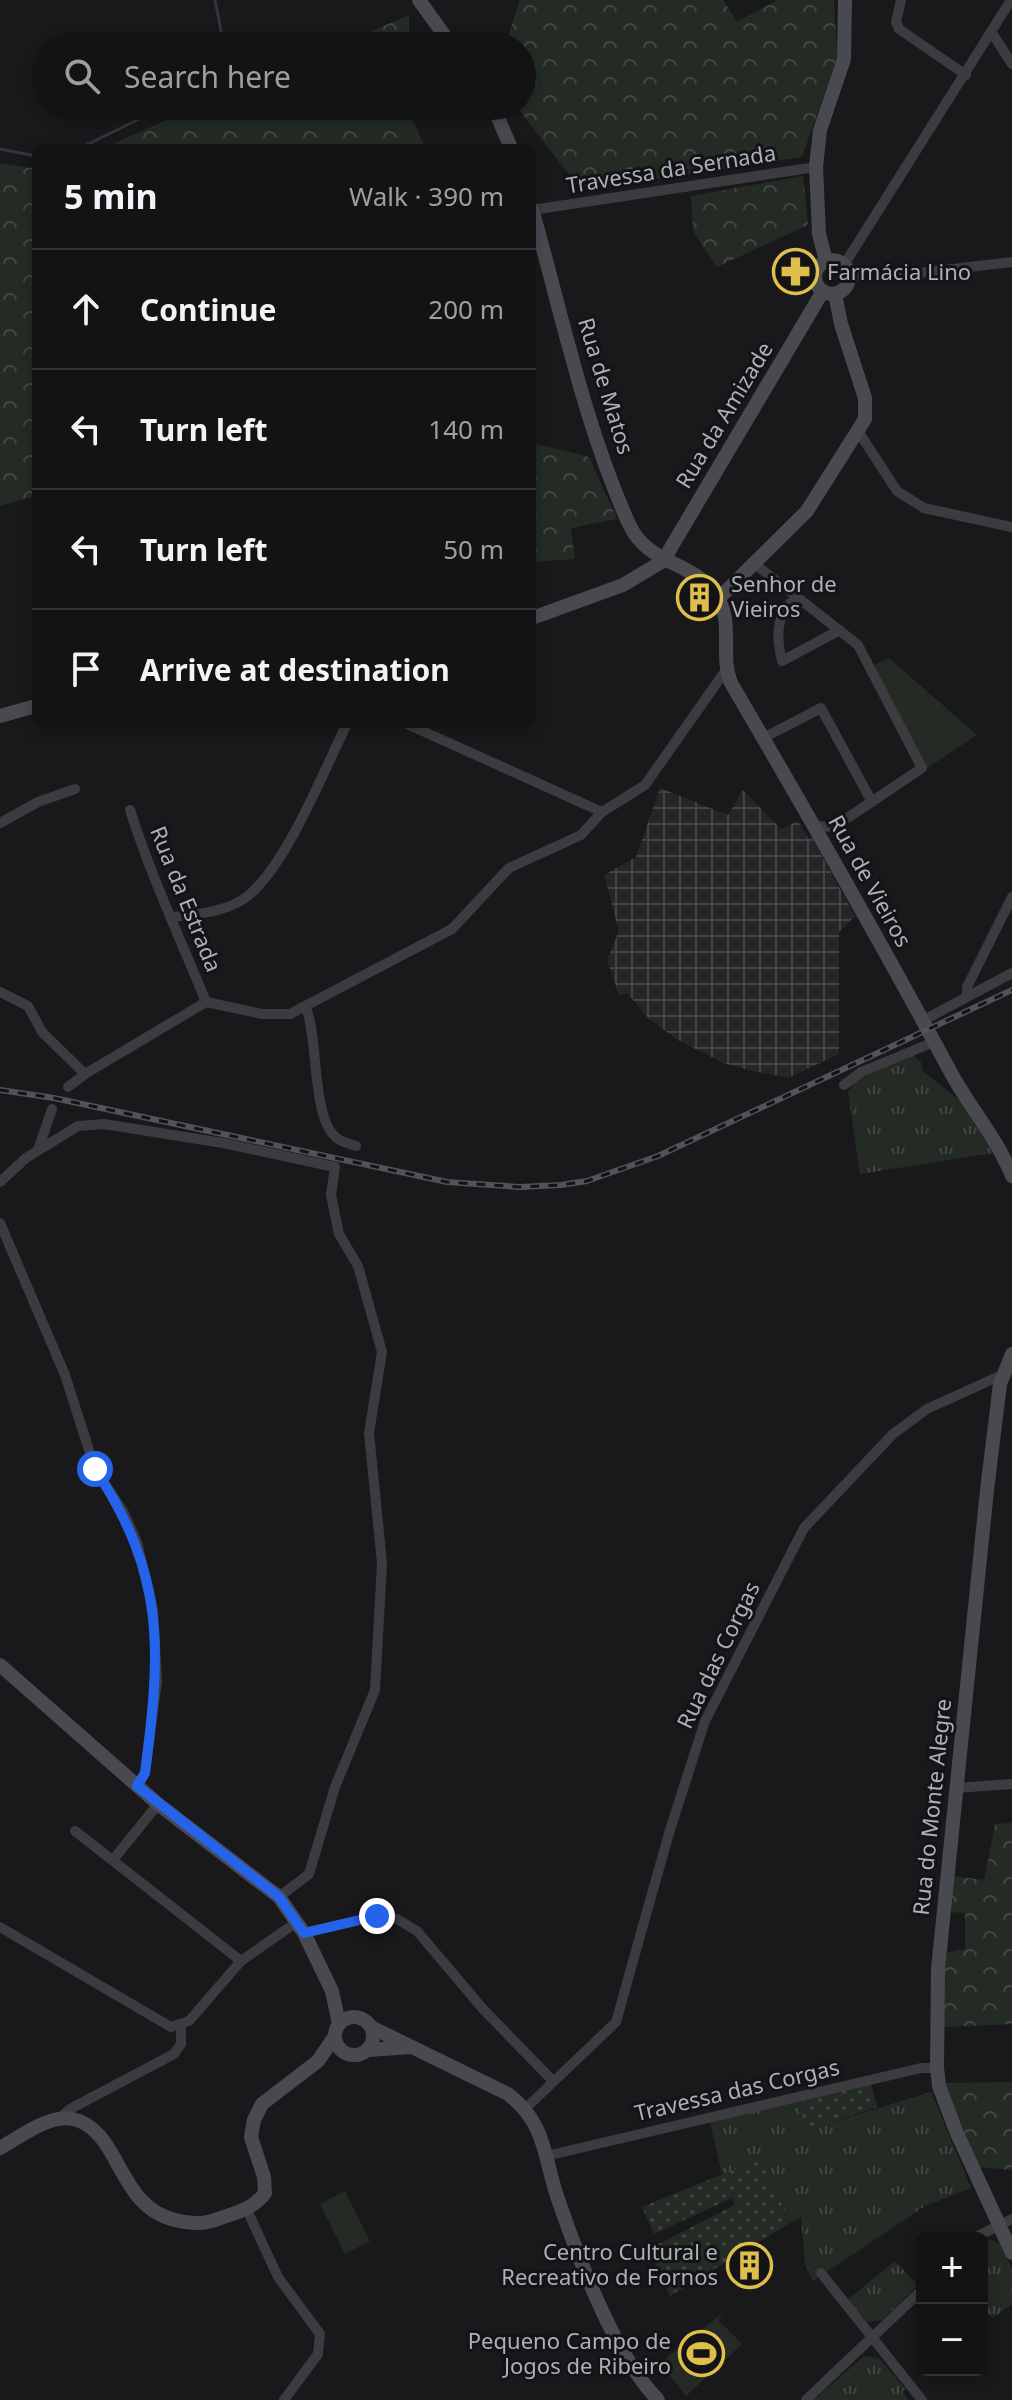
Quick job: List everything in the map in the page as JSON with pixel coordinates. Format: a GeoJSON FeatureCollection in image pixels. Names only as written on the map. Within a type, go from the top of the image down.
{"type":"FeatureCollection","features":[{"type":"Feature","properties":{"kind":"street"},"geometry":{"type":"LineString","coordinates":[[419,0],[442,32]]}},
{"type":"Feature","properties":{"kind":"street"},"geometry":{"type":"LineString","coordinates":[[826,261],[819,234],[816,167],[820,130],[844,59],[845,0]]}},
{"type":"Feature","properties":{"kind":"street"},"geometry":{"type":"LineString","coordinates":[[901,0],[896,22],[899,29],[966,75]]}},
{"type":"Feature","properties":{"kind":"street"},"geometry":{"type":"LineString","coordinates":[[829,292],[847,285],[846,270],[1011,0]]}},
{"type":"Feature","properties":{"kind":"street"},"geometry":{"type":"LineString","coordinates":[[992,33],[1012,64]]}},
{"type":"Feature","properties":{"kind":"street"},"geometry":{"type":"LineString","coordinates":[[499,120],[509,144]]}},
{"type":"Feature","properties":{"kind":"street","name":"Travessa da Sernada"},"geometry":{"type":"LineString","coordinates":[[536,208],[816,167]]}},
{"type":"Feature","properties":{"kind":"street","name":"Rua de Matos"},"geometry":{"type":"LineString","coordinates":[[536,223],[596,437],[634,533],[640,544],[663,561]]}},
{"type":"Feature","properties":{"kind":"street"},"geometry":{"type":"LineString","coordinates":[[826,261],[846,270],[885,277],[1012,262]]}},
{"type":"Feature","properties":{"kind":"street"},"geometry":{"type":"LineString","coordinates":[[536,617],[623,585],[663,561],[696,575],[719,598],[807,511],[858,431],[868,408],[829,292],[816,283],[816,273],[826,261]]}},
{"type":"Feature","properties":{"kind":"street","name":"Rua da Amizade"},"geometry":{"type":"LineString","coordinates":[[663,561],[829,292]]}},
{"type":"Feature","properties":{"kind":"street"},"geometry":{"type":"LineString","coordinates":[[858,431],[897,491],[924,508],[1012,527]]}},
{"type":"Feature","properties":{"kind":"street"},"geometry":{"type":"LineString","coordinates":[[755,564],[858,645],[922,768],[834,827],[815,826]]}},
{"type":"Feature","properties":{"kind":"street","name":"Rua de Vieiros"},"geometry":{"type":"LineString","coordinates":[[719,598],[726,636],[726,670],[934,1042],[1007,1151],[1012,1176]]}},
{"type":"Feature","properties":{"kind":"street"},"geometry":{"type":"LineString","coordinates":[[790,603],[779,626],[777,643],[782,661],[840,630]]}},
{"type":"Feature","properties":{"kind":"street"},"geometry":{"type":"LineString","coordinates":[[68,1087],[206,1002],[262,1014],[290,1014],[306,1008],[338,986],[427,945],[452,929],[509,868],[581,835],[602,812],[645,785],[726,670]]}},
{"type":"Feature","properties":{"kind":"street"},"geometry":{"type":"LineString","coordinates":[[0,716],[32,707]]}},
{"type":"Feature","properties":{"kind":"street"},"geometry":{"type":"LineString","coordinates":[[763,738],[821,708],[872,802]]}},
{"type":"Feature","properties":{"kind":"street"},"geometry":{"type":"LineString","coordinates":[[172,917],[212,912],[247,897],[275,866],[345,728]]}},
{"type":"Feature","properties":{"kind":"street"},"geometry":{"type":"LineString","coordinates":[[416,728],[602,812]]}},
{"type":"Feature","properties":{"kind":"street"},"geometry":{"type":"LineString","coordinates":[[0,823],[38,802],[75,789]]}},
{"type":"Feature","properties":{"kind":"street","name":"Rua da Estrada"},"geometry":{"type":"LineString","coordinates":[[130,810],[151,875],[172,917],[206,1002]]}},
{"type":"Feature","properties":{"kind":"street"},"geometry":{"type":"LineString","coordinates":[[967,997],[967,987],[1012,897]]}},
{"type":"Feature","properties":{"kind":"street"},"geometry":{"type":"LineString","coordinates":[[924,1020],[1012,973]]}},
{"type":"Feature","properties":{"kind":"street"},"geometry":{"type":"LineString","coordinates":[[0,992],[28,1006],[42,1032],[85,1074]]}},
{"type":"Feature","properties":{"kind":"street"},"geometry":{"type":"LineString","coordinates":[[306,1008],[313,1025],[320,1095],[329,1128],[337,1138],[356,1146]]}},
{"type":"Feature","properties":{"kind":"street"},"geometry":{"type":"LineString","coordinates":[[844,1085],[861,1072],[934,1042]]}},
{"type":"Feature","properties":{"kind":"street"},"geometry":{"type":"LineString","coordinates":[[38,1150],[52,1109]]}},
{"type":"Feature","properties":{"kind":"street"},"geometry":{"type":"LineString","coordinates":[[0,1182],[38,1150],[78,1126],[104,1124],[223,1143],[335,1167],[331,1195],[339,1234],[358,1266],[382,1352],[369,1433],[382,1563],[375,1690],[335,1787],[309,1874],[279,1897]]}},
{"type":"Feature","properties":{"kind":"street"},"geometry":{"type":"LineString","coordinates":[[0,1223],[65,1375],[95,1469],[123,1511],[137,1542],[153,1609],[157,1681],[145,1773],[137,1786]]}},
{"type":"Feature","properties":{"kind":"street","name":"Rua do Monte Alegre"},"geometry":{"type":"LineString","coordinates":[[1012,1354],[1004,1374],[987,1490],[938,1969],[937,2068],[944,2101],[1005,2221],[1012,2253]]}},
{"type":"Feature","properties":{"kind":"street","name":"Rua das Corgas"},"geometry":{"type":"LineString","coordinates":[[526,2108],[616,2022],[669,1833],[705,1721],[804,1528],[893,1434],[927,1409],[1004,1374]]}},
{"type":"Feature","properties":{"kind":"street"},"geometry":{"type":"LineString","coordinates":[[0,1665],[158,1804],[279,1897],[301,1928],[332,1991],[356,2017],[508,2094],[526,2108],[539,2127],[558,2202],[614,2336],[637,2375],[658,2400]]}},
{"type":"Feature","properties":{"kind":"street"},"geometry":{"type":"LineString","coordinates":[[956,1788],[1012,1784]]}},
{"type":"Feature","properties":{"kind":"street"},"geometry":{"type":"LineString","coordinates":[[113,1860],[158,1804]]}},
{"type":"Feature","properties":{"kind":"street"},"geometry":{"type":"LineString","coordinates":[[75,1831],[241,1961]]}},
{"type":"Feature","properties":{"kind":"street"},"geometry":{"type":"LineString","coordinates":[[0,1927],[171,2027],[181,2026],[241,1961],[301,1928],[377,1916],[397,1919],[417,1931],[483,2009],[553,2081]]}},
{"type":"Feature","properties":{"kind":"street"},"geometry":{"type":"LineString","coordinates":[[332,1991],[339,2048],[350,2055]]}},
{"type":"Feature","properties":{"kind":"street"},"geometry":{"type":"LineString","coordinates":[[59,2119],[72,2118],[94,2131],[130,2190],[157,2213],[195,2223],[211,2222],[247,2210],[265,2193],[264,2177],[251,2137],[254,2120],[262,2104],[318,2061],[337,2030],[356,2017]]}},
{"type":"Feature","properties":{"kind":"street"},"geometry":{"type":"LineString","coordinates":[[0,2148],[59,2119],[70,2109],[174,2054],[181,2044],[181,2026]]}},
{"type":"Feature","properties":{"kind":"street"},"geometry":{"type":"LineString","coordinates":[[368,2050],[373,2039],[371,2027]]}},
{"type":"Feature","properties":{"kind":"street"},"geometry":{"type":"LineString","coordinates":[[318,2061],[368,2050],[412,2046]]}},
{"type":"Feature","properties":{"kind":"street","name":"Travessa das Corgas"},"geometry":{"type":"LineString","coordinates":[[546,2156],[921,2068],[937,2068]]}},
{"type":"Feature","properties":{"kind":"street"},"geometry":{"type":"LineString","coordinates":[[247,2210],[278,2277],[320,2334],[318,2354],[284,2400]]}},
{"type":"Feature","properties":{"kind":"street"},"geometry":{"type":"LineString","coordinates":[[985,2232],[1005,2221]]}},
{"type":"Feature","properties":{"kind":"street"},"geometry":{"type":"LineString","coordinates":[[821,2273],[922,2400]]}},
{"type":"Feature","properties":{"kind":"street"},"geometry":{"type":"LineString","coordinates":[[806,2400],[916,2296]]}},
{"type":"Feature","properties":{"kind":"shaded area"},"geometry":{"type":"Polygon","coordinates":[[[660,788],[728,815],[743,790],[781,829],[798,821],[809,839],[812,838],[855,916],[839,932],[839,1054],[788,1078],[748,1070],[723,1063],[678,1040],[649,1019],[627,993],[619,995],[607,960],[619,931],[604,875],[636,857],[660,788]]]}},
{"type":"Feature","properties":{"kind":"green space"},"geometry":{"type":"Polygon","coordinates":[[[520,0],[723,0],[737,22],[777,0],[834,0],[837,57],[802,157],[581,190],[527,120],[536,120],[536,32],[510,32],[520,0]]]}},
{"type":"Feature","properties":{"kind":"green space"},"geometry":{"type":"Polygon","coordinates":[[[409,15],[409,32],[370,32],[409,15]]]}},
{"type":"Feature","properties":{"kind":"green space"},"geometry":{"type":"Polygon","coordinates":[[[167,120],[413,120],[423,144],[113,144],[167,120]]]}},
{"type":"Feature","properties":{"kind":"green space"},"geometry":{"type":"Polygon","coordinates":[[[0,163],[32,168],[32,497],[0,506],[0,163]]]}},
{"type":"Feature","properties":{"kind":"green space"},"geometry":{"type":"Polygon","coordinates":[[[803,176],[808,225],[717,267],[693,231],[691,196],[803,176]]]}},
{"type":"Feature","properties":{"kind":"green space"},"geometry":{"type":"Polygon","coordinates":[[[536,444],[589,457],[617,519],[571,528],[575,559],[536,562],[536,444]]]}},
{"type":"Feature","properties":{"kind":"green space"},"geometry":{"type":"Polygon","coordinates":[[[889,658],[977,735],[927,768],[874,665],[889,658]]]}},
{"type":"Feature","properties":{"kind":"green space"},"geometry":{"type":"Polygon","coordinates":[[[913,1055],[921,1062],[923,1071],[959,1100],[993,1153],[860,1174],[848,1092],[858,1078],[913,1055]]]}},
{"type":"Feature","properties":{"kind":"green space"},"geometry":{"type":"Polygon","coordinates":[[[1012,1823],[1012,2024],[944,2027],[944,1953],[965,1949],[965,1913],[949,1912],[952,1876],[984,1880],[995,1824],[1012,1823]]]}},
{"type":"Feature","properties":{"kind":"green space"},"geometry":{"type":"Polygon","coordinates":[[[1012,2082],[1012,2170],[979,2167],[944,2083],[1012,2082]]]}},
{"type":"Feature","properties":{"kind":"green space"},"geometry":{"type":"Polygon","coordinates":[[[871,2084],[877,2107],[806,2130],[799,2102],[871,2084]]]}},
{"type":"Feature","properties":{"kind":"green space"},"geometry":{"type":"Polygon","coordinates":[[[931,2092],[971,2188],[925,2206],[813,2281],[805,2264],[801,2217],[790,2223],[760,2160],[722,2175],[710,2122],[799,2102],[806,2130],[931,2092]]]}},
{"type":"Feature","properties":{"kind":"green space"},"geometry":{"type":"Polygon","coordinates":[[[760,2159],[790,2223],[670,2296],[649,2249],[735,2205],[732,2198],[654,2234],[642,2207],[760,2159]]]}},
{"type":"Feature","properties":{"kind":"green space"},"geometry":{"type":"Polygon","coordinates":[[[345,2191],[370,2241],[345,2254],[320,2204],[345,2191]]]}},
{"type":"Feature","properties":{"kind":"green space"},"geometry":{"type":"Polygon","coordinates":[[[988,2239],[1000,2244],[1012,2269],[1012,2304],[993,2318],[988,2313],[988,2239]]]}},
{"type":"Feature","properties":{"kind":"green space"},"geometry":{"type":"Polygon","coordinates":[[[895,2261],[916,2283],[916,2287],[882,2320],[868,2322],[846,2301],[895,2261]]]}},
{"type":"Feature","properties":{"kind":"green space","name":"Pequeno Campo de Jogos de Ribeiro"},"geometry":{"type":"Polygon","coordinates":[[[724,2312],[718,2320],[742,2344],[686,2396],[660,2363],[724,2312]]]}},
{"type":"Feature","properties":{"kind":"green space"},"geometry":{"type":"Polygon","coordinates":[[[864,2356],[880,2359],[905,2389],[902,2392],[908,2400],[814,2400],[864,2356]]]}},
{"type":"Feature","properties":{"kind":"waterway"},"geometry":{"type":"LineString","coordinates":[[215,0],[221,32]]}},
{"type":"Feature","properties":{"kind":"waterway"},"geometry":{"type":"LineString","coordinates":[[88,144],[137,120]]}},
{"type":"Feature","properties":{"kind":"waterway"},"geometry":{"type":"LineString","coordinates":[[0,149],[32,155]]}},
{"type":"Feature","properties":{"kind":"railway"},"geometry":{"type":"LineString","coordinates":[[0,1090],[54,1098],[447,1182],[520,1187],[561,1185],[587,1181],[658,1156],[1012,990]]}},
{"type":"Feature","properties":{"kind":"place","name":"Farmácia Lino"},"geometry":{"type":"Point","coordinates":[796,272]}},
{"type":"Feature","properties":{"kind":"place","name":"Senhor de Vieiros"},"geometry":{"type":"Point","coordinates":[700,597]}},
{"type":"Feature","properties":{"kind":"place","name":"Centro Cultural e Recreativo de Fornos"},"geometry":{"type":"Point","coordinates":[749,2265]}},
{"type":"Feature","properties":{"kind":"place","name":"Pequeno Campo de Jogos de Ribeiro"},"geometry":{"type":"Point","coordinates":[702,2354]}},
{"type":"Feature","properties":{"kind":"route"},"geometry":{"type":"LineString","coordinates":[[95,1469],[123,1511],[137,1542],[153,1609],[157,1681],[145,1773],[137,1786],[279,1897],[304,1933],[377,1916]]}}]}
